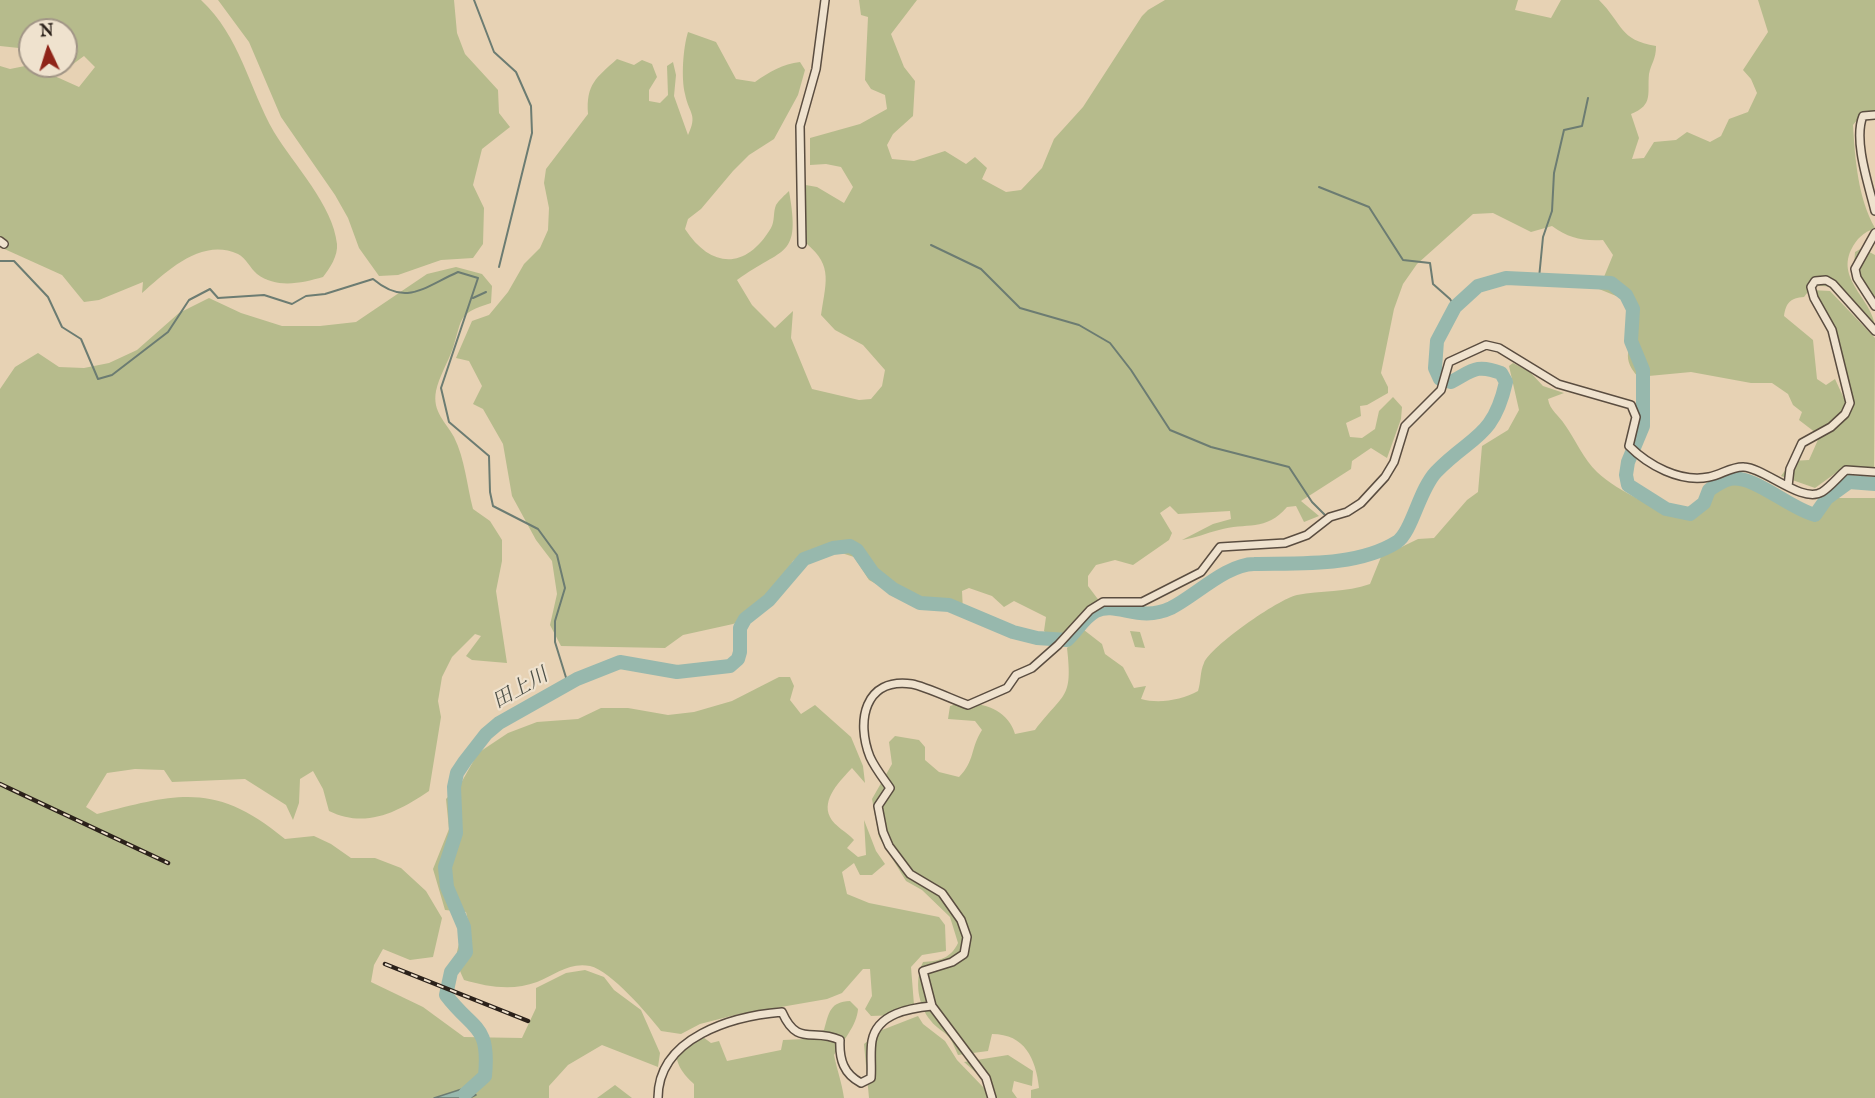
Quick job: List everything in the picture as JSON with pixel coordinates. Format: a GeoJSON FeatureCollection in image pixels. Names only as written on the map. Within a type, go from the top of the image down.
{"type":"FeatureCollection","features":[{"type":"Feature","properties":{"kind":"street"},"geometry":{"type":"LineString","coordinates":[[802,244],[800,126],[816,69],[825,0]]}},
{"type":"Feature","properties":{"kind":"street"},"geometry":{"type":"LineString","coordinates":[[1875,115],[1863,116],[1861,123],[1863,164],[1875,211]]}},
{"type":"Feature","properties":{"kind":"street"},"geometry":{"type":"LineString","coordinates":[[1875,233],[1855,269],[1862,287],[1875,306]]}},
{"type":"Feature","properties":{"kind":"street"},"geometry":{"type":"LineString","coordinates":[[1788,486],[1790,469],[1802,443],[1831,428],[1845,414],[1850,403],[1832,330],[1814,298],[1811,287],[1815,281],[1826,280],[1833,284],[1875,332]]}},
{"type":"Feature","properties":{"kind":"street"},"geometry":{"type":"LineString","coordinates":[[992,1098],[986,1078],[932,1006],[923,971],[952,962],[964,954],[967,938],[962,920],[946,898],[910,874],[889,846],[883,832],[878,806],[890,788],[870,757],[862,723],[868,703],[880,689],[912,684],[968,705],[1007,688],[1016,675],[1032,668],[1058,645],[1090,610],[1103,602],[1142,602],[1201,572],[1220,547],[1285,543],[1307,535],[1330,517],[1347,512],[1374,492],[1394,462],[1405,426],[1441,390],[1449,362],[1486,345],[1499,348],[1558,384],[1631,405],[1636,417],[1629,446],[1645,461],[1691,478],[1705,478],[1735,468],[1746,467],[1811,494],[1822,492],[1846,470],[1875,472]]}},
{"type":"Feature","properties":{"kind":"street"},"geometry":{"type":"LineString","coordinates":[[658,1098],[661,1074],[671,1057],[691,1039],[751,1014],[782,1012],[790,1028],[796,1032],[808,1037],[830,1035],[840,1040],[839,1056],[848,1076],[861,1083],[871,1078],[872,1041],[881,1025],[902,1010],[932,1006]]}},
{"type":"Feature","properties":{"kind":"green space"},"geometry":{"type":"Polygon","coordinates":[[[0,0],[201,0],[214,14],[235,46],[274,132],[321,200],[334,229],[337,244],[333,262],[328,270],[323,277],[298,283],[273,282],[257,274],[238,254],[225,250],[211,250],[186,259],[162,275],[142,293],[143,282],[99,300],[84,302],[62,275],[0,247],[0,66],[10,69],[18,67],[18,78],[59,78],[79,87],[95,67],[84,56],[78,60],[78,18],[18,18],[18,48],[0,46],[0,0]]]}},
{"type":"Feature","properties":{"kind":"green space"},"geometry":{"type":"Polygon","coordinates":[[[218,0],[454,0],[457,33],[465,54],[498,90],[499,113],[510,127],[482,149],[473,185],[484,208],[483,244],[473,258],[441,260],[398,275],[379,276],[359,248],[348,218],[335,195],[281,117],[249,42],[218,0]]]}},
{"type":"Feature","properties":{"kind":"green space"},"geometry":{"type":"Polygon","coordinates":[[[859,0],[917,0],[891,34],[904,67],[915,81],[913,116],[893,134],[887,145],[892,159],[914,161],[945,151],[966,164],[975,157],[987,168],[982,179],[1006,192],[1021,190],[1042,168],[1054,139],[1083,107],[1142,16],[1165,0],[1518,0],[1515,10],[1551,18],[1561,0],[1599,0],[1628,35],[1635,40],[1656,46],[1649,74],[1648,98],[1643,107],[1631,114],[1639,138],[1632,159],[1644,158],[1654,142],[1676,140],[1687,132],[1710,142],[1721,136],[1729,119],[1748,112],[1757,93],[1751,79],[1743,70],[1768,32],[1758,0],[1875,0],[1875,113],[1862,114],[1853,125],[1856,165],[1861,191],[1875,228],[1858,239],[1851,250],[1848,271],[1869,309],[1875,329],[1832,287],[1813,285],[1804,297],[1792,300],[1786,308],[1784,316],[1813,340],[1817,379],[1826,385],[1835,379],[1847,405],[1845,410],[1816,433],[1799,420],[1802,412],[1793,405],[1788,394],[1772,383],[1751,383],[1691,372],[1638,377],[1632,369],[1628,356],[1639,321],[1628,312],[1621,298],[1599,289],[1613,255],[1603,240],[1576,238],[1552,226],[1531,232],[1493,213],[1473,214],[1417,264],[1403,284],[1394,309],[1381,373],[1388,387],[1388,393],[1367,405],[1360,406],[1361,416],[1346,423],[1350,437],[1362,438],[1375,429],[1379,411],[1393,397],[1402,407],[1401,419],[1387,458],[1371,448],[1352,461],[1351,469],[1301,501],[1319,516],[1304,522],[1296,506],[1287,507],[1279,515],[1263,523],[1214,531],[1182,540],[1213,524],[1231,519],[1230,511],[1178,514],[1170,506],[1160,513],[1172,533],[1169,540],[1133,565],[1115,560],[1096,565],[1088,576],[1088,586],[1100,602],[1079,616],[1065,636],[1054,641],[1044,631],[1046,617],[1014,601],[1004,607],[992,596],[969,588],[962,591],[963,611],[945,607],[918,607],[869,580],[854,557],[823,547],[809,550],[793,561],[764,607],[756,615],[733,624],[683,635],[665,648],[561,646],[550,625],[557,594],[552,561],[536,540],[512,496],[503,444],[483,409],[473,404],[482,386],[469,361],[456,358],[472,321],[489,315],[508,292],[524,264],[540,248],[548,230],[549,208],[544,183],[546,169],[588,114],[591,88],[603,71],[617,59],[634,65],[642,60],[652,64],[657,77],[649,90],[649,101],[660,103],[668,95],[667,66],[673,62],[676,75],[674,96],[688,135],[692,114],[685,94],[683,72],[688,32],[716,42],[736,79],[755,82],[776,69],[800,62],[805,70],[798,95],[774,139],[749,155],[733,171],[701,209],[688,219],[685,229],[706,252],[728,259],[740,257],[751,252],[761,242],[771,228],[776,205],[789,191],[793,229],[790,240],[777,255],[737,280],[752,305],[775,328],[793,311],[791,338],[812,389],[859,400],[871,399],[882,386],[885,370],[863,345],[835,330],[821,315],[826,281],[823,264],[801,239],[800,184],[817,187],[844,203],[853,187],[841,167],[826,164],[810,165],[810,138],[860,124],[887,109],[885,95],[871,89],[865,80],[868,17],[861,15],[859,0]]]}},
{"type":"Feature","properties":{"kind":"green space"},"geometry":{"type":"Polygon","coordinates":[[[1862,248],[1875,255],[1875,309],[1854,265],[1855,252],[1862,248]]]}},
{"type":"Feature","properties":{"kind":"green space"},"geometry":{"type":"Polygon","coordinates":[[[456,267],[482,274],[492,286],[491,303],[472,310],[460,323],[453,348],[437,386],[435,398],[440,416],[458,445],[473,509],[490,521],[502,540],[502,561],[496,591],[507,663],[472,660],[466,656],[481,636],[475,634],[452,657],[442,677],[438,701],[441,717],[429,791],[406,806],[381,816],[356,818],[343,816],[329,811],[323,789],[313,771],[300,779],[299,803],[293,820],[286,805],[245,779],[172,782],[164,770],[135,769],[107,773],[86,807],[97,814],[174,798],[196,797],[217,801],[238,808],[285,839],[314,836],[331,844],[351,858],[375,858],[401,868],[426,891],[442,918],[433,957],[410,960],[383,949],[374,965],[371,982],[423,1007],[464,1037],[522,1038],[536,1008],[536,988],[566,973],[585,970],[604,977],[614,990],[641,1010],[660,1053],[658,1067],[602,1045],[568,1065],[549,1086],[549,1098],[0,1098],[0,389],[15,367],[38,353],[59,367],[84,368],[109,363],[137,350],[179,313],[209,298],[241,313],[282,326],[320,326],[356,322],[427,274],[456,267]]]}},
{"type":"Feature","properties":{"kind":"green space"},"geometry":{"type":"Polygon","coordinates":[[[1811,290],[1830,291],[1875,338],[1874,469],[1844,467],[1815,488],[1781,476],[1792,461],[1809,460],[1821,433],[1851,410],[1844,365],[1826,323],[1810,298],[1811,290]]]}},
{"type":"Feature","properties":{"kind":"green space"},"geometry":{"type":"Polygon","coordinates":[[[1513,363],[1530,372],[1543,386],[1564,393],[1548,399],[1549,403],[1597,472],[1629,494],[1668,512],[1692,518],[1718,482],[1734,475],[1745,476],[1758,482],[1796,505],[1809,510],[1821,511],[1833,498],[1875,498],[1875,1098],[1031,1098],[1031,1090],[1039,1088],[1035,1067],[1027,1050],[1013,1038],[992,1034],[988,1051],[958,1055],[949,1037],[933,1023],[923,1008],[918,985],[923,962],[944,958],[958,943],[950,917],[922,890],[906,881],[879,837],[872,799],[892,764],[889,742],[895,736],[919,740],[925,747],[925,760],[939,772],[959,777],[968,766],[982,730],[975,721],[948,719],[950,706],[970,704],[989,707],[1005,717],[1015,734],[1035,730],[1064,694],[1069,677],[1067,648],[1084,630],[1102,644],[1105,654],[1123,667],[1134,688],[1146,686],[1141,699],[1170,700],[1198,691],[1203,666],[1209,656],[1218,646],[1261,614],[1297,595],[1352,589],[1370,584],[1381,557],[1418,539],[1434,538],[1467,500],[1478,492],[1482,446],[1508,430],[1519,410],[1509,366],[1513,363]]]}},
{"type":"Feature","properties":{"kind":"green space"},"geometry":{"type":"Polygon","coordinates":[[[1130,631],[1140,632],[1145,648],[1135,647],[1130,631]]]}},
{"type":"Feature","properties":{"kind":"green space"},"geometry":{"type":"Polygon","coordinates":[[[779,677],[790,677],[794,686],[790,700],[801,714],[815,705],[851,737],[863,766],[865,783],[852,768],[830,797],[828,810],[834,823],[854,840],[847,848],[858,857],[866,855],[864,820],[876,851],[885,864],[872,875],[860,875],[854,863],[842,872],[847,894],[869,903],[939,917],[945,925],[946,951],[922,955],[911,967],[914,1005],[896,1015],[871,1016],[865,1009],[872,996],[870,969],[863,969],[842,993],[827,999],[735,1015],[700,1024],[681,1034],[661,1031],[618,984],[599,969],[590,966],[569,967],[537,982],[510,987],[482,985],[464,980],[458,964],[457,952],[469,925],[466,912],[445,910],[433,869],[449,829],[446,799],[461,783],[478,753],[508,733],[537,722],[578,719],[601,708],[628,708],[668,715],[694,712],[732,701],[779,677]]]}},
{"type":"Feature","properties":{"kind":"green space"},"geometry":{"type":"Polygon","coordinates":[[[850,1001],[858,1009],[857,1015],[849,1033],[834,1055],[844,1098],[694,1098],[694,1084],[680,1068],[676,1053],[677,1047],[699,1034],[711,1043],[719,1041],[727,1061],[781,1050],[783,1040],[805,1039],[824,1030],[831,1009],[838,1003],[850,1001]]]}},
{"type":"Feature","properties":{"kind":"green space"},"geometry":{"type":"Polygon","coordinates":[[[918,1016],[923,1024],[945,1041],[957,1060],[984,1088],[988,1098],[869,1098],[864,1044],[882,1030],[918,1016]]]}},
{"type":"Feature","properties":{"kind":"green space"},"geometry":{"type":"Polygon","coordinates":[[[1008,1055],[1033,1071],[1032,1086],[1014,1081],[1012,1091],[1017,1098],[995,1098],[981,1077],[964,1062],[1008,1055]]]}},
{"type":"Feature","properties":{"kind":"green space"},"geometry":{"type":"Polygon","coordinates":[[[615,1085],[632,1098],[597,1098],[615,1085]]]}},
{"type":"Feature","properties":{"kind":"water"},"geometry":{"type":"Polygon","coordinates":[[[465,1088],[476,1095],[470,1098],[434,1098],[465,1088]]]}},
{"type":"Feature","properties":{"kind":"waterway"},"geometry":{"type":"LineString","coordinates":[[474,0],[494,52],[516,72],[531,106],[532,133],[499,267]]}},
{"type":"Feature","properties":{"kind":"waterway"},"geometry":{"type":"LineString","coordinates":[[1539,278],[1543,237],[1552,211],[1554,173],[1564,130],[1582,126],[1588,98]]}},
{"type":"Feature","properties":{"kind":"waterway"},"geometry":{"type":"LineString","coordinates":[[1319,187],[1369,207],[1403,260],[1430,263],[1433,284],[1450,299],[1455,307]]}},
{"type":"Feature","properties":{"kind":"waterway"},"geometry":{"type":"LineString","coordinates":[[931,245],[981,269],[1020,308],[1079,325],[1110,343],[1131,370],[1170,430],[1211,447],[1289,467],[1312,502],[1325,515]]}},
{"type":"Feature","properties":{"kind":"waterway"},"geometry":{"type":"LineString","coordinates":[[0,261],[14,261],[48,297],[62,327],[81,339],[98,379],[112,375],[168,332],[189,300],[210,289],[218,298],[264,295],[292,304],[306,296],[325,294],[373,279],[395,292],[405,293],[415,292],[458,272],[478,278],[441,388],[449,422],[489,456],[490,492],[493,506],[538,529],[557,555],[565,588],[555,621],[555,642],[568,684]]}},
{"type":"Feature","properties":{"kind":"waterway","name":"田上川"},"geometry":{"type":"LineString","coordinates":[[465,1094],[485,1076],[486,1059],[485,1046],[478,1029],[446,995],[451,972],[466,952],[464,927],[447,887],[445,867],[456,833],[454,787],[457,773],[486,734],[499,723],[577,679],[620,662],[677,672],[730,666],[738,659],[740,628],[745,619],[769,600],[804,559],[833,548],[850,546],[857,550],[873,573],[893,589],[920,603],[949,605],[1013,632],[1037,638],[1067,640],[1096,611],[1112,608],[1139,613],[1159,612],[1171,608],[1222,575],[1244,565],[1346,560],[1381,550],[1402,537],[1425,489],[1436,472],[1480,434],[1495,415],[1506,382],[1501,373],[1479,369],[1451,382],[1440,379],[1435,368],[1437,341],[1455,307],[1478,286],[1506,278],[1611,283],[1626,295],[1633,309],[1631,341],[1643,370],[1643,426],[1628,462],[1626,475],[1628,485],[1666,509],[1690,514],[1704,503],[1709,490],[1730,479],[1739,479],[1815,515],[1827,498],[1849,482],[1875,484]]}},
{"type":"Feature","properties":{"kind":"waterway"},"geometry":{"type":"LineString","coordinates":[[473,298],[486,292]]}},
{"type":"Feature","properties":{"kind":"railway"},"geometry":{"type":"LineString","coordinates":[[0,784],[168,863]]}},
{"type":"Feature","properties":{"kind":"railway"},"geometry":{"type":"LineString","coordinates":[[385,964],[528,1021]]}}]}
